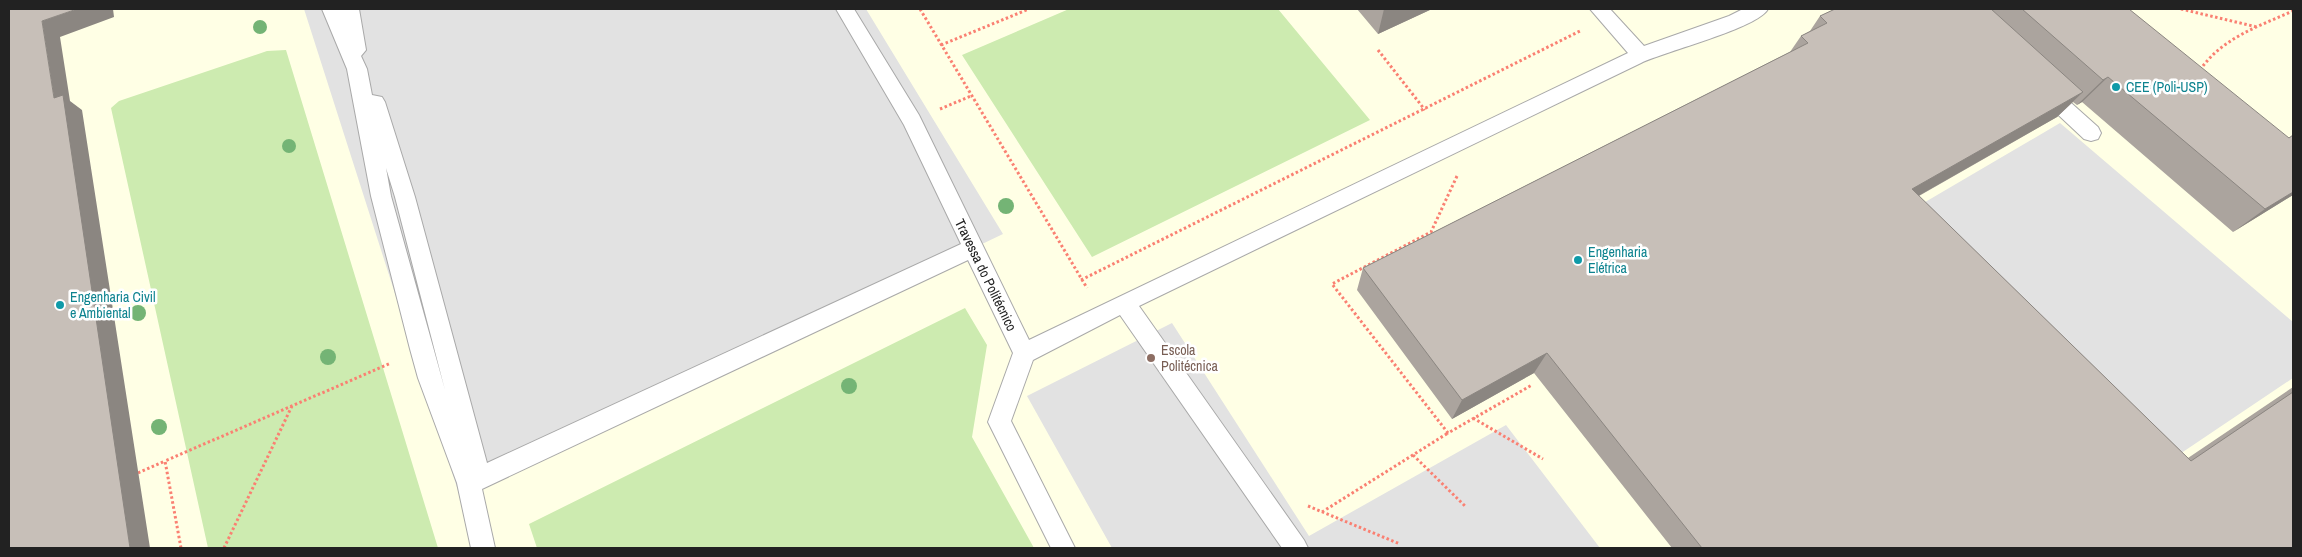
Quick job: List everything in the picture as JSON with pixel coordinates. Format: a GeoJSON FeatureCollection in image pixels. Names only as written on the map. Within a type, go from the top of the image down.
{"type":"FeatureCollection","features":[{"type":"Feature","properties":{"kind":"lane"},"geometry":{"type":"LineString","coordinates":[[331,9],[357,69],[369,83],[405,197],[477,472],[469,483],[483,548]]}},
{"type":"Feature","properties":{"kind":"lane"},"geometry":{"type":"LineString","coordinates":[[350,9],[357,69],[381,196],[421,349],[429,378],[496,548]]}},
{"type":"Feature","properties":{"kind":"lane","name":"Travessa do Politécnico"},"geometry":{"type":"LineString","coordinates":[[845,9],[912,121],[1024,354]]}},
{"type":"Feature","properties":{"kind":"lane"},"geometry":{"type":"LineString","coordinates":[[1063,548],[999,422],[1024,354],[1124,303],[1641,55],[1736,21],[1759,9]]}},
{"type":"Feature","properties":{"kind":"lane"},"geometry":{"type":"LineString","coordinates":[[1604,13],[1641,55]]}},
{"type":"Feature","properties":{"kind":"lane"},"geometry":{"type":"LineString","coordinates":[[2028,76],[2092,133]]}},
{"type":"Feature","properties":{"kind":"lane"},"geometry":{"type":"LineString","coordinates":[[469,483],[973,248]]}},
{"type":"Feature","properties":{"kind":"lane"},"geometry":{"type":"LineString","coordinates":[[1124,303],[1296,548]]}},
{"type":"Feature","properties":{"kind":"path"},"geometry":{"type":"LineString","coordinates":[[920,9],[1103,314]]}},
{"type":"Feature","properties":{"kind":"path"},"geometry":{"type":"LineString","coordinates":[[941,45],[1029,9]]}},
{"type":"Feature","properties":{"kind":"path"},"geometry":{"type":"LineString","coordinates":[[2181,9],[2257,27]]}},
{"type":"Feature","properties":{"kind":"path"},"geometry":{"type":"LineString","coordinates":[[2203,78],[2199,72],[2206,58],[2221,47],[2257,27],[2293,11]]}},
{"type":"Feature","properties":{"kind":"path"},"geometry":{"type":"LineString","coordinates":[[1081,280],[1425,110],[1604,13]]}},
{"type":"Feature","properties":{"kind":"path"},"geometry":{"type":"LineString","coordinates":[[1378,50],[1425,110]]}},
{"type":"Feature","properties":{"kind":"path"},"geometry":{"type":"LineString","coordinates":[[1448,433],[1332,284],[1431,232],[1451,193]]}},
{"type":"Feature","properties":{"kind":"path"},"geometry":{"type":"LineString","coordinates":[[138,473],[421,349]]}},
{"type":"Feature","properties":{"kind":"path"},"geometry":{"type":"LineString","coordinates":[[1322,512],[1448,433],[1532,385]]}},
{"type":"Feature","properties":{"kind":"path"},"geometry":{"type":"LineString","coordinates":[[224,548],[292,406]]}},
{"type":"Feature","properties":{"kind":"path"},"geometry":{"type":"LineString","coordinates":[[1474,418],[1542,459]]}},
{"type":"Feature","properties":{"kind":"path"},"geometry":{"type":"LineString","coordinates":[[1413,455],[1465,506]]}},
{"type":"Feature","properties":{"kind":"path"},"geometry":{"type":"LineString","coordinates":[[166,461],[181,548]]}},
{"type":"Feature","properties":{"kind":"path"},"geometry":{"type":"LineString","coordinates":[[1304,505],[1400,544]]}},
{"type":"Feature","properties":{"kind":"shaded area","name":"Escola Politécnica"},"geometry":{"type":"Polygon","coordinates":[[[9,9],[2293,9],[2293,548],[9,548],[9,9]]]}},
{"type":"Feature","properties":{"kind":"shaded area"},"geometry":{"type":"Polygon","coordinates":[[[304,9],[866,9],[1003,234],[459,494],[304,9]]]}},
{"type":"Feature","properties":{"kind":"shaded area"},"geometry":{"type":"Polygon","coordinates":[[[2060,123],[2293,322],[2293,378],[2159,468],[1903,215],[2060,123]]]}},
{"type":"Feature","properties":{"kind":"shaded area"},"geometry":{"type":"Polygon","coordinates":[[[1172,323],[1309,536],[1506,425],[1600,548],[1112,548],[1027,396],[1172,323]]]}},
{"type":"Feature","properties":{"kind":"green space"},"geometry":{"type":"Polygon","coordinates":[[[1069,9],[1278,9],[1370,120],[1092,257],[962,55],[1069,9]]]}},
{"type":"Feature","properties":{"kind":"green space"},"geometry":{"type":"Polygon","coordinates":[[[286,50],[438,548],[208,548],[111,108],[119,101],[267,51],[286,50]]]}},
{"type":"Feature","properties":{"kind":"green space"},"geometry":{"type":"Polygon","coordinates":[[[965,308],[987,345],[972,437],[1034,548],[537,548],[529,524],[965,308]]]}},
{"type":"Feature","properties":{"kind":"building","name":"Engenharia Civil e Ambiental"},"geometry":{"type":"Polygon","coordinates":[[[9,9],[77,9],[42,21],[54,98],[63,95],[130,548],[9,548],[9,9]]]}},
{"type":"Feature","properties":{"kind":"building","name":"Engenharia Elétrica"},"geometry":{"type":"Polygon","coordinates":[[[1835,9],[1991,9],[2083,92],[1912,189],[2191,461],[2293,392],[2293,548],[1702,548],[1547,353],[1462,400],[1363,268],[1808,43],[1801,36],[1827,23],[1820,16],[1835,9]]]}},
{"type":"Feature","properties":{"kind":"building"},"geometry":{"type":"Polygon","coordinates":[[[2022,9],[2129,9],[2289,138],[2293,135],[2293,192],[2265,209],[2108,77],[2103,80],[2022,9]]]}},
{"type":"Feature","properties":{"kind":"place","name":"CEE (Poli-USP)"},"geometry":{"type":"Point","coordinates":[2116,87]}},
{"type":"Feature","properties":{"kind":"place","name":"Engenharia Elétrica"},"geometry":{"type":"Point","coordinates":[1578,260]}},
{"type":"Feature","properties":{"kind":"place","name":"Engenharia Civil e Ambiental"},"geometry":{"type":"Point","coordinates":[60,305]}},
{"type":"Feature","properties":{"kind":"place","name":"Escola Politécnica"},"geometry":{"type":"Point","coordinates":[1151,358]}}]}
